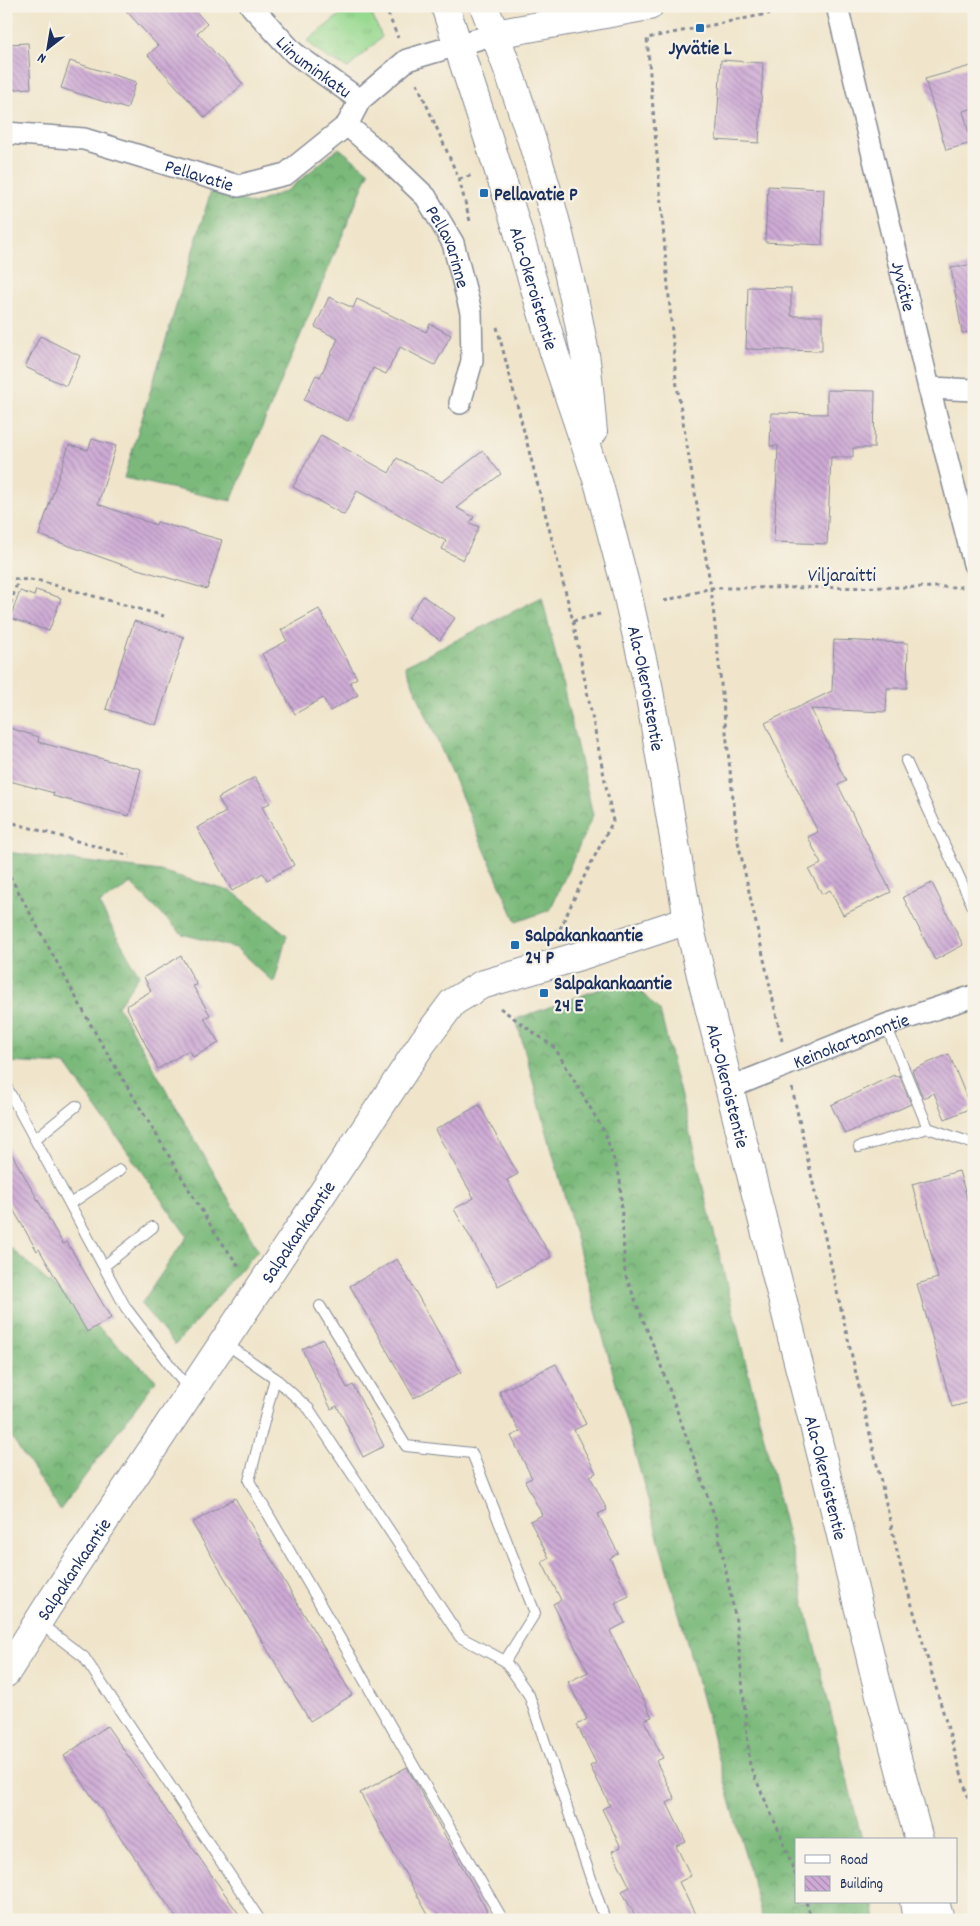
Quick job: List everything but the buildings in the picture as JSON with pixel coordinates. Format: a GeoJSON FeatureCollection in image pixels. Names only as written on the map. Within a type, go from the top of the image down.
{"type":"FeatureCollection","features":[{"type":"Feature","properties":{"kind":"main road","name":"Ala-Okeroistentie"},"geometry":{"type":"LineString","coordinates":[[444,6],[510,205],[554,352],[599,485],[625,584],[648,685],[688,920],[824,1460],[876,1680],[918,1838]]}},
{"type":"Feature","properties":{"kind":"main road","name":"Ala-Okeroistentie"},"geometry":{"type":"LineString","coordinates":[[484,6],[548,191],[562,245],[584,350],[599,485]]}},
{"type":"Feature","properties":{"kind":"main road"},"geometry":{"type":"LineString","coordinates":[[495,34],[649,6]]}},
{"type":"Feature","properties":{"kind":"main road","name":"Salpakankaantie"},"geometry":{"type":"LineString","coordinates":[[6,1673],[37,1622],[222,1341],[417,1050],[453,1002],[481,984],[586,954],[688,920]]}},
{"type":"Feature","properties":{"kind":"main road","name":"Ala-Okeroistentie"},"geometry":{"type":"LineString","coordinates":[[876,1680],[903,1838]]}},
{"type":"Feature","properties":{"kind":"main road"},"geometry":{"type":"LineString","coordinates":[[914,1904],[917,1920]]}},
{"type":"Feature","properties":{"kind":"main road"},"geometry":{"type":"LineString","coordinates":[[936,1904],[940,1920]]}},
{"type":"Feature","properties":{"kind":"street","name":"Liinuminkatu"},"geometry":{"type":"LineString","coordinates":[[251,6],[294,53],[360,100]]}},
{"type":"Feature","properties":{"kind":"street","name":"Jyvätie"},"geometry":{"type":"LineString","coordinates":[[838,6],[929,388],[974,564]]}},
{"type":"Feature","properties":{"kind":"street","name":"Pellavatie"},"geometry":{"type":"LineString","coordinates":[[6,133],[84,139],[238,186],[286,174],[347,125],[360,100],[407,60],[495,34]]}},
{"type":"Feature","properties":{"kind":"street","name":"Pellavarinne"},"geometry":{"type":"LineString","coordinates":[[347,125],[426,197],[453,243],[471,312],[472,361],[460,403]]}},
{"type":"Feature","properties":{"kind":"street"},"geometry":{"type":"LineString","coordinates":[[929,388],[974,390]]}},
{"type":"Feature","properties":{"kind":"street","name":"Keinokartanontie"},"geometry":{"type":"LineString","coordinates":[[729,1088],[886,1025],[974,996]]}},
{"type":"Feature","properties":{"kind":"lane"},"geometry":{"type":"LineString","coordinates":[[906,761],[974,909]]}},
{"type":"Feature","properties":{"kind":"lane"},"geometry":{"type":"LineString","coordinates":[[886,1025],[928,1128]]}},
{"type":"Feature","properties":{"kind":"lane"},"geometry":{"type":"LineString","coordinates":[[6,1086],[126,1308],[190,1391]]}},
{"type":"Feature","properties":{"kind":"lane"},"geometry":{"type":"LineString","coordinates":[[35,1138],[76,1106]]}},
{"type":"Feature","properties":{"kind":"lane"},"geometry":{"type":"LineString","coordinates":[[860,1147],[928,1128],[974,1144]]}},
{"type":"Feature","properties":{"kind":"lane"},"geometry":{"type":"LineString","coordinates":[[70,1204],[120,1170]]}},
{"type":"Feature","properties":{"kind":"lane"},"geometry":{"type":"LineString","coordinates":[[104,1266],[153,1227]]}},
{"type":"Feature","properties":{"kind":"lane"},"geometry":{"type":"LineString","coordinates":[[320,1306],[406,1446],[472,1453],[534,1613],[505,1662]]}},
{"type":"Feature","properties":{"kind":"lane"},"geometry":{"type":"LineString","coordinates":[[222,1341],[275,1378],[309,1409],[460,1637],[505,1662],[530,1695],[606,1920]]}},
{"type":"Feature","properties":{"kind":"lane"},"geometry":{"type":"LineString","coordinates":[[275,1378],[249,1481],[504,1920]]}},
{"type":"Feature","properties":{"kind":"lane"},"geometry":{"type":"LineString","coordinates":[[37,1622],[84,1657],[260,1920]]}},
{"type":"Feature","properties":{"kind":"path"},"geometry":{"type":"LineString","coordinates":[[782,6],[784,11]]}},
{"type":"Feature","properties":{"kind":"path"},"geometry":{"type":"LineString","coordinates":[[807,6],[647,38],[676,380],[711,588],[737,837],[834,1283],[900,1564],[974,1818]]}},
{"type":"Feature","properties":{"kind":"path"},"geometry":{"type":"LineString","coordinates":[[969,6],[974,6]]}},
{"type":"Feature","properties":{"kind":"path"},"geometry":{"type":"LineString","coordinates":[[6,578],[40,581],[164,616]]}},
{"type":"Feature","properties":{"kind":"path"},"geometry":{"type":"LineString","coordinates":[[6,619],[18,580]]}},
{"type":"Feature","properties":{"kind":"path","name":"Viljaraitti"},"geometry":{"type":"LineString","coordinates":[[664,601],[711,588],[964,587]]}},
{"type":"Feature","properties":{"kind":"path"},"geometry":{"type":"LineString","coordinates":[[524,942],[560,929],[584,877],[613,822],[573,621],[612,610]]}},
{"type":"Feature","properties":{"kind":"path"},"geometry":{"type":"LineString","coordinates":[[6,821],[130,856]]}},
{"type":"Feature","properties":{"kind":"path"},"geometry":{"type":"LineString","coordinates":[[6,869],[97,1036],[214,1231],[244,1274]]}},
{"type":"Feature","properties":{"kind":"path"},"geometry":{"type":"LineString","coordinates":[[500,1008],[555,1048],[605,1133],[620,1178],[625,1274],[657,1355],[715,1517],[737,1626],[750,1766],[781,1836],[795,1873]]}},
{"type":"Feature","properties":{"kind":"path"},"geometry":{"type":"LineString","coordinates":[[807,1904],[812,1920]]}},
{"type":"Feature","properties":{"kind":"green space"},"geometry":{"type":"Polygon","coordinates":[[[351,6],[368,6],[382,37],[348,68],[324,56],[307,41],[351,6]]]}},
{"type":"Feature","properties":{"kind":"green space"},"geometry":{"type":"Polygon","coordinates":[[[339,148],[369,172],[231,501],[124,478],[211,191],[254,204],[288,190],[339,148]]]}},
{"type":"Feature","properties":{"kind":"green space"},"geometry":{"type":"Polygon","coordinates":[[[542,597],[593,815],[550,910],[516,922],[405,666],[542,597]]]}},
{"type":"Feature","properties":{"kind":"green space"},"geometry":{"type":"Polygon","coordinates":[[[6,852],[160,871],[233,892],[287,935],[274,983],[236,948],[182,934],[131,884],[99,904],[139,975],[118,1006],[258,1250],[175,1345],[141,1304],[187,1236],[66,1065],[6,1062],[6,852]]]}},
{"type":"Feature","properties":{"kind":"green space"},"geometry":{"type":"Polygon","coordinates":[[[628,979],[660,1011],[862,1838],[795,1838],[795,1904],[873,1904],[876,1920],[763,1920],[516,1019],[628,979]]]}},
{"type":"Feature","properties":{"kind":"green space"},"geometry":{"type":"Polygon","coordinates":[[[6,1247],[11,1248],[156,1380],[60,1510],[6,1429],[6,1247]]]}},
{"type":"Feature","properties":{"kind":"place","name":"Jyvätie L"},"geometry":{"type":"Point","coordinates":[700,28]}},
{"type":"Feature","properties":{"kind":"place","name":"Pellavatie P"},"geometry":{"type":"Point","coordinates":[484,193]}},
{"type":"Feature","properties":{"kind":"place","name":"Salpakankaantie 24 P"},"geometry":{"type":"Point","coordinates":[515,945]}},
{"type":"Feature","properties":{"kind":"place","name":"Salpakankaantie 24 E"},"geometry":{"type":"Point","coordinates":[544,993]}}]}
